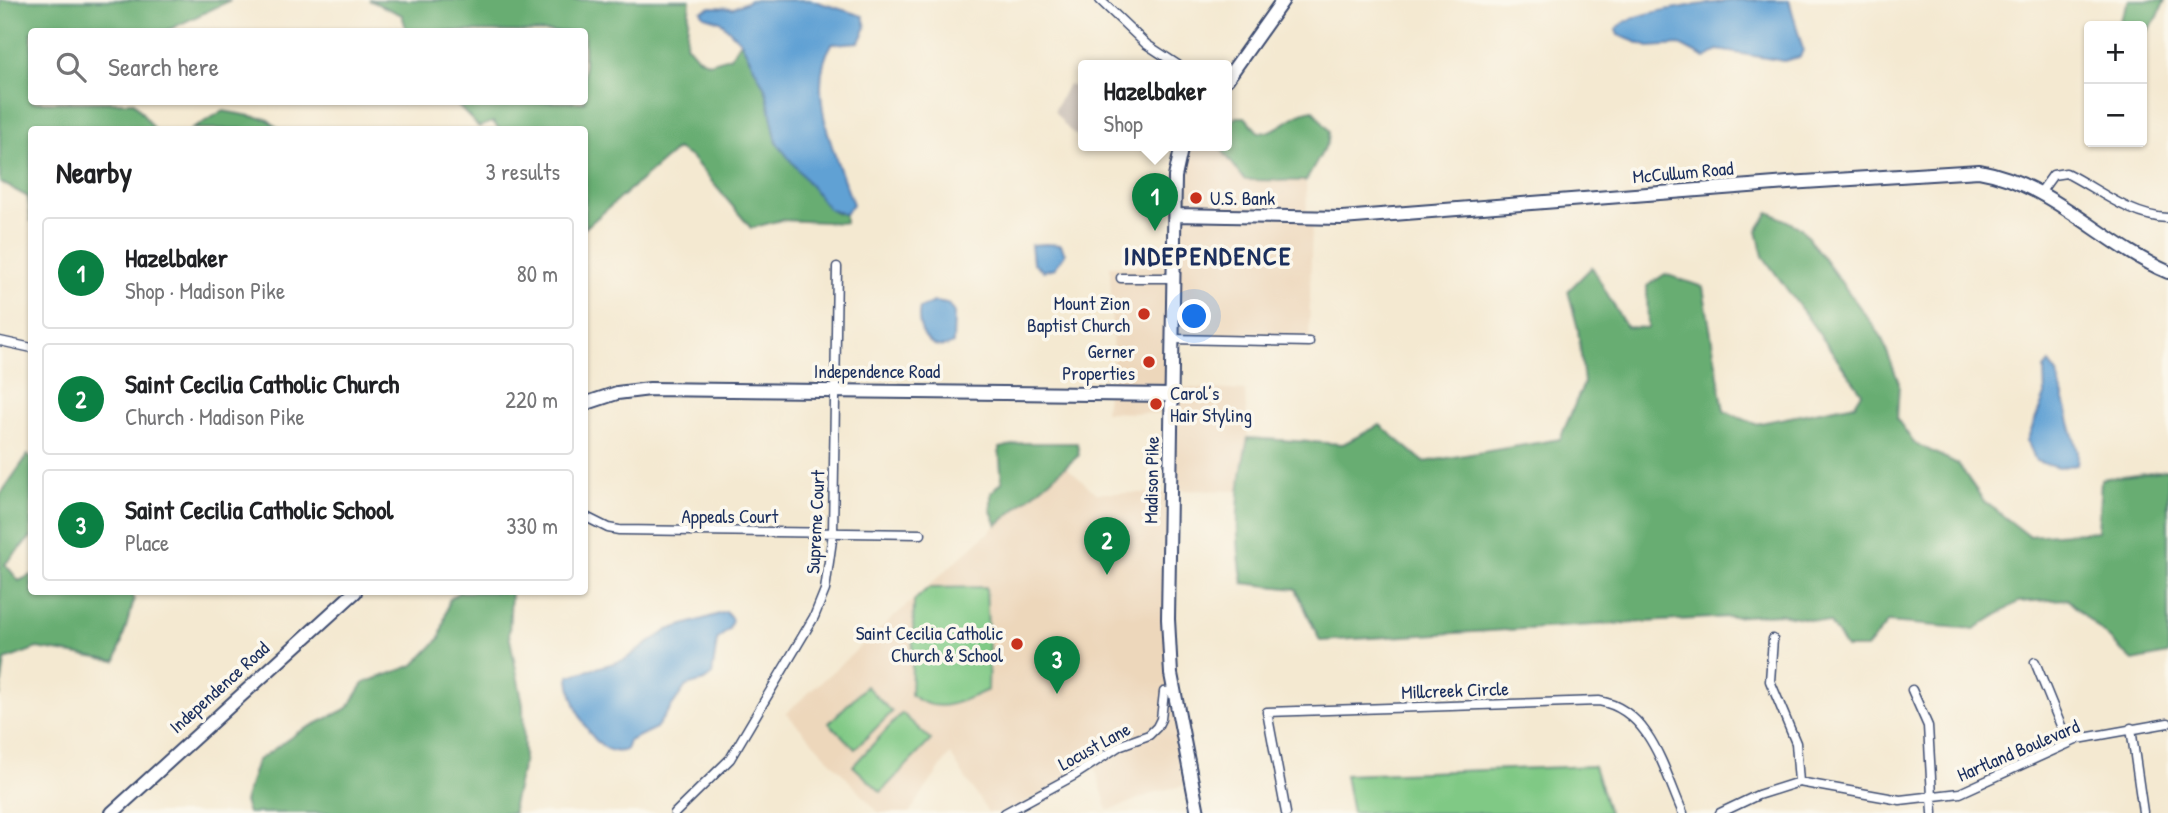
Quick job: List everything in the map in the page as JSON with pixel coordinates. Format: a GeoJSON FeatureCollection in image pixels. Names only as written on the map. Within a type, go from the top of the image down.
{"type":"FeatureCollection","features":[{"type":"Feature","properties":{"kind":"street"},"geometry":{"type":"LineString","coordinates":[[1100,0],[1146,44],[1170,60]]}},
{"type":"Feature","properties":{"kind":"street"},"geometry":{"type":"LineString","coordinates":[[1232,72],[1283,0]]}},
{"type":"Feature","properties":{"kind":"street","name":"Madison Pike"},"geometry":{"type":"LineString","coordinates":[[1180,151],[1176,167],[1168,619],[1174,691],[1198,813]]}},
{"type":"Feature","properties":{"kind":"street","name":"McCullum Road"},"geometry":{"type":"LineString","coordinates":[[1175,215],[1342,218],[1962,171],[2007,177],[2040,193],[2139,258],[2168,272]]}},
{"type":"Feature","properties":{"kind":"street"},"geometry":{"type":"LineString","coordinates":[[2040,193],[2053,175],[2066,173],[2137,211],[2152,217],[2168,218]]}},
{"type":"Feature","properties":{"kind":"street","name":"Supreme Court"},"geometry":{"type":"LineString","coordinates":[[675,813],[730,759],[814,617],[828,582],[833,533],[837,267]]}},
{"type":"Feature","properties":{"kind":"street"},"geometry":{"type":"LineString","coordinates":[[1121,278],[1174,278]]}},
{"type":"Feature","properties":{"kind":"street"},"geometry":{"type":"LineString","coordinates":[[1173,339],[1309,342]]}},
{"type":"Feature","properties":{"kind":"street"},"geometry":{"type":"LineString","coordinates":[[0,341],[28,347]]}},
{"type":"Feature","properties":{"kind":"street","name":"Independence Road"},"geometry":{"type":"LineString","coordinates":[[588,403],[617,393],[650,389],[1172,395]]}},
{"type":"Feature","properties":{"kind":"street","name":"Appeals Court"},"geometry":{"type":"LineString","coordinates":[[588,518],[608,528],[619,530],[921,534]]}},
{"type":"Feature","properties":{"kind":"street","name":"Independence Road"},"geometry":{"type":"LineString","coordinates":[[112,813],[352,595]]}},
{"type":"Feature","properties":{"kind":"street"},"geometry":{"type":"LineString","coordinates":[[1773,639],[1770,681],[1796,743],[1799,782]]}},
{"type":"Feature","properties":{"kind":"street"},"geometry":{"type":"LineString","coordinates":[[2035,662],[2068,743]]}},
{"type":"Feature","properties":{"kind":"street"},"geometry":{"type":"LineString","coordinates":[[1912,690],[1928,726],[1933,813]]}},
{"type":"Feature","properties":{"kind":"street","name":"Locust Lane"},"geometry":{"type":"LineString","coordinates":[[1005,813],[1075,775],[1121,745],[1149,735],[1161,719],[1164,692],[1174,691]]}},
{"type":"Feature","properties":{"kind":"street","name":"Millcreek Circle"},"geometry":{"type":"LineString","coordinates":[[1286,813],[1267,712],[1599,701],[1621,707],[1643,727],[1683,813]]}},
{"type":"Feature","properties":{"kind":"street","name":"Hartland Boulevard"},"geometry":{"type":"LineString","coordinates":[[1720,813],[1758,795],[1799,782],[1885,799],[1931,799],[1978,787],[2068,743],[2096,734],[2168,723]]}},
{"type":"Feature","properties":{"kind":"street"},"geometry":{"type":"LineString","coordinates":[[2132,728],[2143,812]]}},
{"type":"Feature","properties":{"kind":"shaded area"},"geometry":{"type":"Polygon","coordinates":[[[1068,84],[1078,87],[1078,136],[1068,129],[1054,111],[1068,84]]]}},
{"type":"Feature","properties":{"kind":"shaded area"},"geometry":{"type":"Polygon","coordinates":[[[1180,151],[1223,151],[1245,180],[1306,181],[1307,218],[1312,218],[1309,342],[1177,339],[1172,387],[1245,391],[1248,438],[1241,468],[1240,491],[1170,490],[1171,414],[1105,412],[1107,393],[1114,393],[1110,266],[1174,266],[1180,151]]]}},
{"type":"Feature","properties":{"kind":"shaded area","name":"Saint Cecilia Catholic Church & School"},"geometry":{"type":"Polygon","coordinates":[[[1064,465],[1096,493],[1170,493],[1168,619],[1192,784],[1159,791],[1108,811],[1094,765],[1005,813],[988,813],[950,754],[909,813],[879,813],[786,713],[1064,465]]]}},
{"type":"Feature","properties":{"kind":"green space"},"geometry":{"type":"Polygon","coordinates":[[[0,0],[231,0],[172,28],[28,28],[28,105],[136,105],[152,126],[28,126],[28,197],[0,182],[0,0]]]}},
{"type":"Feature","properties":{"kind":"green space"},"geometry":{"type":"Polygon","coordinates":[[[369,0],[690,0],[686,44],[697,57],[709,63],[730,57],[741,42],[766,90],[777,143],[835,213],[845,214],[845,223],[781,220],[751,228],[692,158],[677,149],[588,225],[588,126],[496,126],[493,122],[478,126],[457,105],[588,105],[588,28],[406,28],[402,15],[369,0]]]}},
{"type":"Feature","properties":{"kind":"green space"},"geometry":{"type":"Polygon","coordinates":[[[2129,0],[2165,0],[2157,19],[2147,30],[2147,21],[2119,21],[2129,0]]]}},
{"type":"Feature","properties":{"kind":"green space"},"geometry":{"type":"Polygon","coordinates":[[[1313,110],[1329,131],[1328,142],[1306,181],[1245,180],[1223,151],[1232,151],[1232,121],[1236,117],[1245,117],[1259,133],[1274,129],[1313,110]]]}},
{"type":"Feature","properties":{"kind":"green space"},"geometry":{"type":"Polygon","coordinates":[[[223,111],[267,119],[275,126],[197,126],[223,111]]]}},
{"type":"Feature","properties":{"kind":"green space"},"geometry":{"type":"Polygon","coordinates":[[[1769,212],[1801,228],[1881,336],[1899,383],[1897,419],[1914,443],[1958,464],[1984,501],[2029,536],[2098,531],[2101,479],[2168,470],[2168,654],[2133,661],[2067,599],[2018,602],[1974,629],[1888,622],[1866,648],[1846,648],[1830,623],[1780,614],[1320,641],[1296,589],[1243,583],[1238,547],[1238,510],[1241,473],[1248,438],[1343,444],[1380,425],[1424,462],[1560,439],[1584,383],[1578,329],[1568,291],[1592,267],[1626,327],[1648,328],[1647,286],[1665,274],[1703,287],[1724,411],[1755,424],[1855,404],[1862,393],[1763,256],[1757,231],[1769,212]]]}},
{"type":"Feature","properties":{"kind":"green space"},"geometry":{"type":"Polygon","coordinates":[[[1022,443],[1077,443],[1079,455],[997,525],[991,511],[991,493],[1002,482],[999,448],[1022,443]]]}},
{"type":"Feature","properties":{"kind":"green space"},"geometry":{"type":"Polygon","coordinates":[[[28,455],[28,540],[5,564],[19,581],[28,576],[28,595],[133,595],[134,600],[116,661],[37,648],[5,660],[0,696],[0,495],[28,455]]]}},
{"type":"Feature","properties":{"kind":"green space"},"geometry":{"type":"Polygon","coordinates":[[[986,587],[988,690],[968,699],[939,706],[930,705],[911,695],[914,601],[928,588],[986,587]]]}},
{"type":"Feature","properties":{"kind":"green space"},"geometry":{"type":"Polygon","coordinates":[[[455,595],[511,595],[509,634],[523,705],[524,759],[513,805],[514,813],[248,813],[244,802],[257,761],[297,733],[348,708],[364,683],[414,665],[440,638],[449,600],[455,595]]]}},
{"type":"Feature","properties":{"kind":"green space"},"geometry":{"type":"Polygon","coordinates":[[[866,686],[892,712],[855,749],[829,723],[866,686]]]}},
{"type":"Feature","properties":{"kind":"green space"},"geometry":{"type":"Polygon","coordinates":[[[902,713],[931,740],[881,792],[853,766],[902,713]]]}},
{"type":"Feature","properties":{"kind":"green space"},"geometry":{"type":"Polygon","coordinates":[[[1594,766],[1609,813],[1352,813],[1345,775],[1594,766]]]}},
{"type":"Feature","properties":{"kind":"water"},"geometry":{"type":"Polygon","coordinates":[[[751,0],[811,0],[863,16],[866,27],[859,42],[832,44],[824,61],[821,81],[826,124],[853,204],[845,214],[829,209],[777,143],[766,90],[741,42],[720,21],[704,16],[701,11],[711,7],[733,8],[751,0]]]}},
{"type":"Feature","properties":{"kind":"water"},"geometry":{"type":"Polygon","coordinates":[[[1738,0],[1789,0],[1803,50],[1800,57],[1784,61],[1718,50],[1705,58],[1680,45],[1648,47],[1618,35],[1616,30],[1623,23],[1652,13],[1738,0]]]}},
{"type":"Feature","properties":{"kind":"water"},"geometry":{"type":"Polygon","coordinates":[[[1031,245],[1061,245],[1065,254],[1055,268],[1043,271],[1033,262],[1031,245]]]}},
{"type":"Feature","properties":{"kind":"water"},"geometry":{"type":"Polygon","coordinates":[[[934,302],[948,304],[954,313],[953,343],[945,346],[931,343],[922,332],[920,324],[920,308],[934,302]]]}},
{"type":"Feature","properties":{"kind":"water"},"geometry":{"type":"Polygon","coordinates":[[[2049,363],[2057,374],[2078,452],[2077,464],[2058,468],[2036,461],[2027,441],[2045,395],[2044,369],[2049,363]]]}},
{"type":"Feature","properties":{"kind":"water"},"geometry":{"type":"Polygon","coordinates":[[[726,612],[732,620],[729,629],[717,640],[712,675],[704,681],[686,686],[656,728],[629,741],[626,750],[615,751],[604,747],[594,738],[579,714],[569,676],[624,660],[668,630],[726,612]]]}},
{"type":"Feature","properties":{"kind":"place","name":"U.S. Bank"},"geometry":{"type":"Point","coordinates":[1196,198]}},
{"type":"Feature","properties":{"kind":"place","name":"Hazelbaker"},"geometry":{"type":"Point","coordinates":[1155,231]}},
{"type":"Feature","properties":{"kind":"place","name":"Mount Zion Baptist Church"},"geometry":{"type":"Point","coordinates":[1144,314]}},
{"type":"Feature","properties":{"kind":"place","name":"Gerner Properties"},"geometry":{"type":"Point","coordinates":[1149,362]}},
{"type":"Feature","properties":{"kind":"place","name":"Carol’s Hair Styling"},"geometry":{"type":"Point","coordinates":[1156,404]}},
{"type":"Feature","properties":{"kind":"place","name":"Saint Cecilia Catholic Church"},"geometry":{"type":"Point","coordinates":[1107,575]}},
{"type":"Feature","properties":{"kind":"place","name":"Saint Cecilia Catholic Church & School"},"geometry":{"type":"Point","coordinates":[1017,644]}},
{"type":"Feature","properties":{"kind":"place","name":"Saint Cecilia Catholic School"},"geometry":{"type":"Point","coordinates":[1057,694]}},
{"type":"Feature","properties":{"kind":"district","name":"INDEPENDENCE"},"geometry":{"type":"Point","coordinates":[1208,256]}}]}
